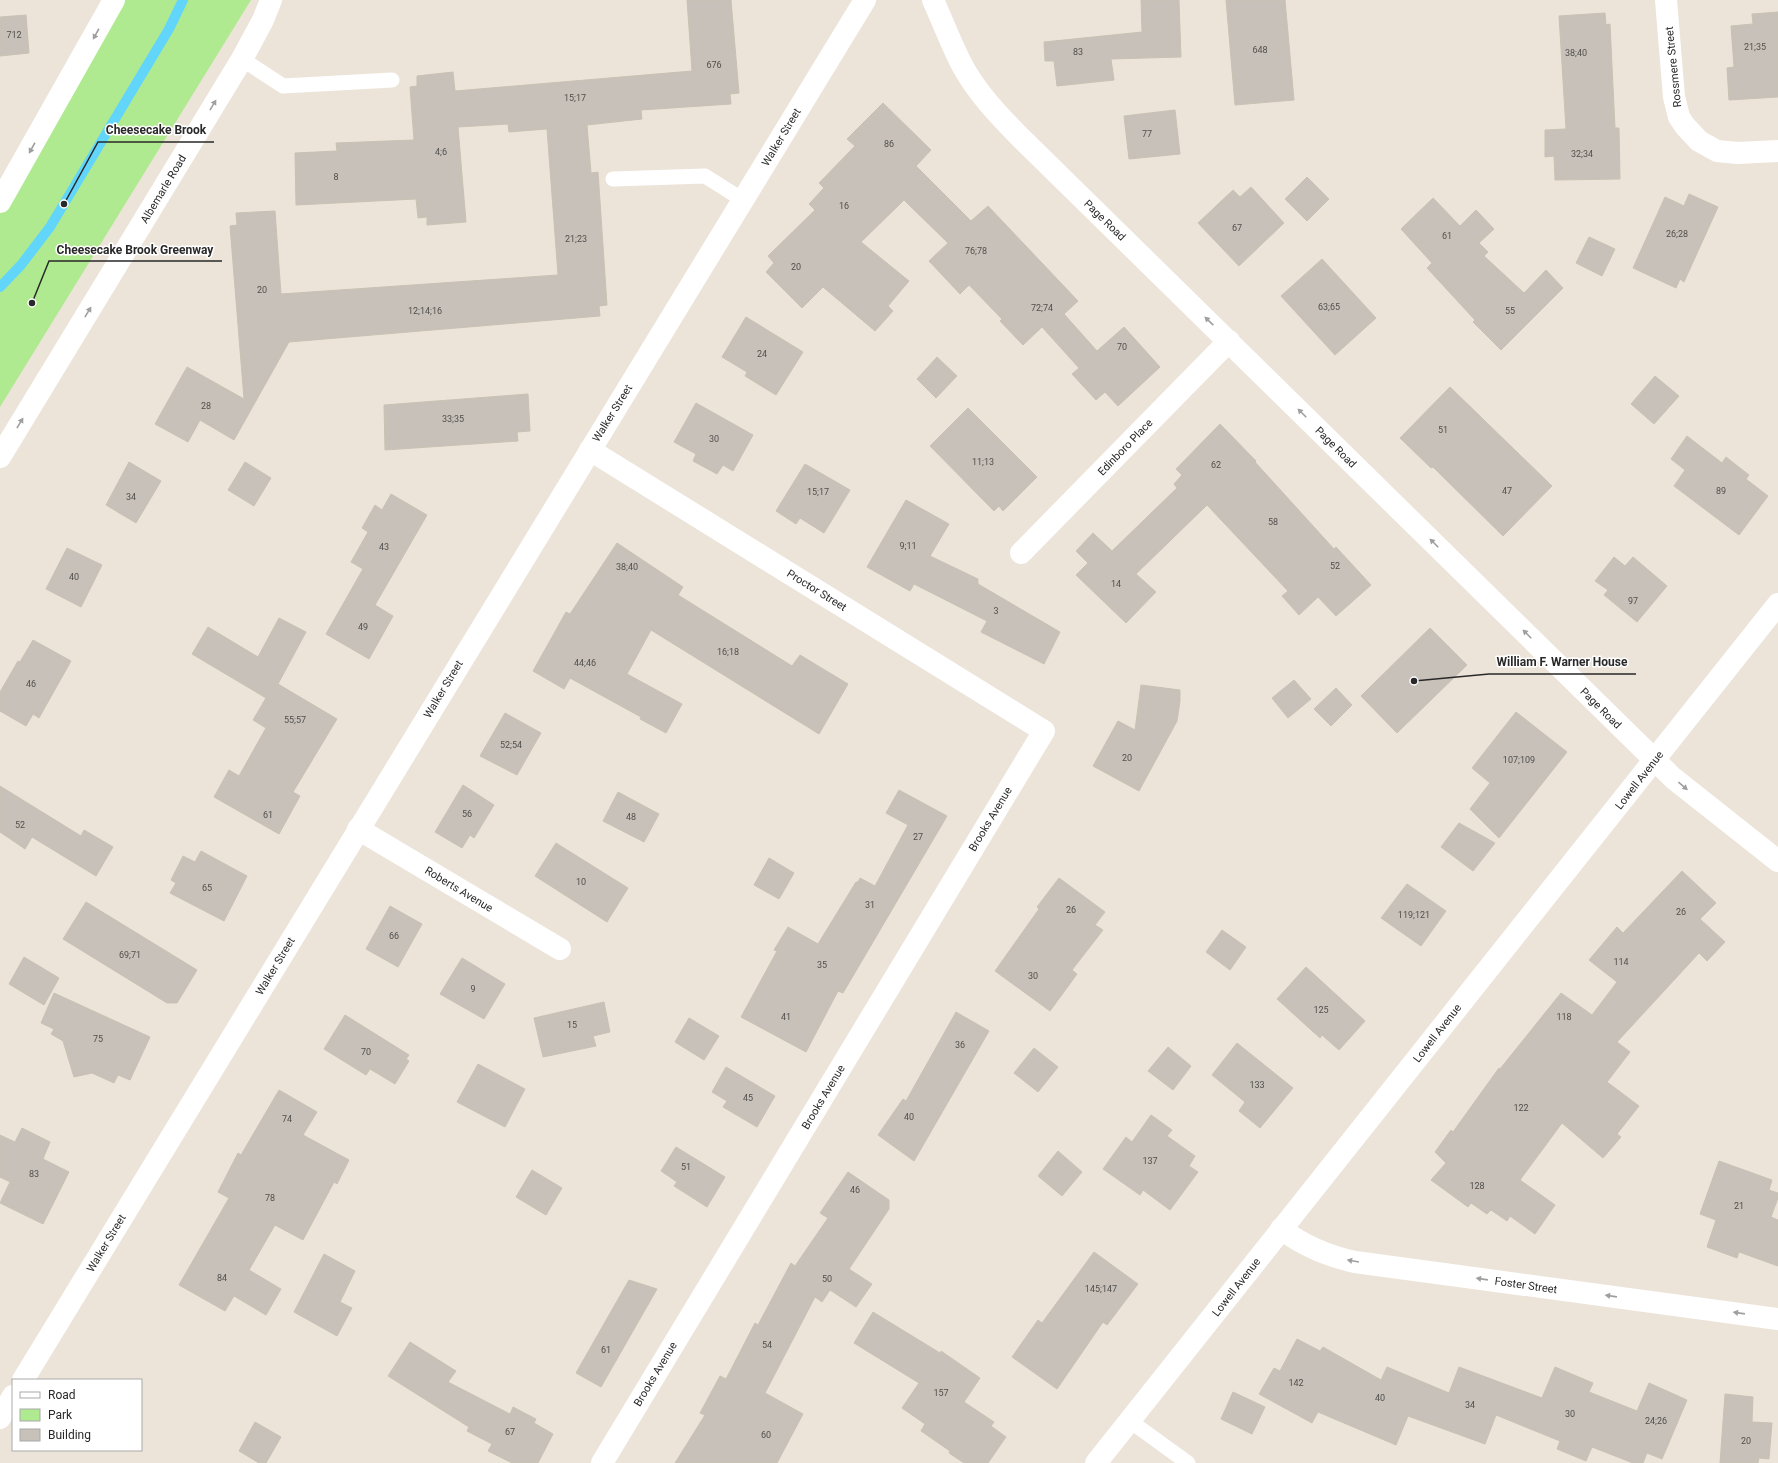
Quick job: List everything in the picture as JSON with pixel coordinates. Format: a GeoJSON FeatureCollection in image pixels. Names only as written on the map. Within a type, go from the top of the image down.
{"type":"FeatureCollection","features":[{"type":"Feature","properties":{"kind":"street"},"geometry":{"type":"LineString","coordinates":[[0,202],[114,0]]}},
{"type":"Feature","properties":{"kind":"street","name":"Albemarle Road"},"geometry":{"type":"LineString","coordinates":[[0,457],[242,59],[258,31],[271,0]]}},
{"type":"Feature","properties":{"kind":"street","name":"Walker Street"},"geometry":{"type":"LineString","coordinates":[[24,1379],[865,0]]}},
{"type":"Feature","properties":{"kind":"street","name":"Page Road"},"geometry":{"type":"LineString","coordinates":[[933,0],[962,65],[979,91],[1028,145],[1655,760],[1685,788],[1778,861]]}},
{"type":"Feature","properties":{"kind":"street","name":"Rossmere Street"},"geometry":{"type":"LineString","coordinates":[[1666,0],[1674,97],[1679,117],[1685,126],[1699,141],[1717,150],[1738,153],[1778,151]]}},
{"type":"Feature","properties":{"kind":"street","name":"Edinboro Place"},"geometry":{"type":"LineString","coordinates":[[1021,553],[1229,341]]}},
{"type":"Feature","properties":{"kind":"street","name":"Proctor Street"},"geometry":{"type":"LineString","coordinates":[[590,450],[1044,731]]}},
{"type":"Feature","properties":{"kind":"street","name":"Lowell Avenue"},"geometry":{"type":"LineString","coordinates":[[1096,1463],[1778,604]]}},
{"type":"Feature","properties":{"kind":"street","name":"Brooks Avenue"},"geometry":{"type":"LineString","coordinates":[[602,1463],[1044,731]]}},
{"type":"Feature","properties":{"kind":"street","name":"Roberts Avenue"},"geometry":{"type":"LineString","coordinates":[[358,829],[560,949]]}},
{"type":"Feature","properties":{"kind":"street","name":"Foster Street"},"geometry":{"type":"LineString","coordinates":[[1281,1229],[1301,1243],[1314,1249],[1341,1259],[1355,1262],[1778,1319]]}},
{"type":"Feature","properties":{"kind":"street"},"geometry":{"type":"LineString","coordinates":[[0,1418],[12,1398]]}},
{"type":"Feature","properties":{"kind":"lane"},"geometry":{"type":"LineString","coordinates":[[242,59],[283,86],[392,80]]}},
{"type":"Feature","properties":{"kind":"lane"},"geometry":{"type":"LineString","coordinates":[[613,179],[705,176],[743,200]]}},
{"type":"Feature","properties":{"kind":"lane"},"geometry":{"type":"LineString","coordinates":[[1130,1421],[1188,1463]]}},
{"type":"Feature","properties":{"kind":"green space"},"geometry":{"type":"Polygon","coordinates":[[[108,0],[251,0],[0,407],[0,199],[108,0]]]}},
{"type":"Feature","properties":{"kind":"building"},"geometry":{"type":"Polygon","coordinates":[[[687,0],[731,0],[739,93],[730,94],[731,104],[641,110],[642,119],[587,125],[591,173],[598,172],[607,305],[599,306],[600,316],[289,342],[234,440],[200,420],[188,442],[155,424],[187,367],[244,399],[230,226],[237,225],[236,213],[275,211],[281,294],[558,275],[547,129],[509,132],[508,124],[458,127],[466,222],[427,225],[427,217],[418,218],[416,199],[296,205],[295,153],[337,151],[336,143],[414,140],[410,87],[417,86],[417,76],[453,72],[455,91],[692,71],[687,0]]]}},
{"type":"Feature","properties":{"kind":"building"},"geometry":{"type":"Polygon","coordinates":[[[1141,0],[1179,0],[1181,57],[1111,59],[1114,80],[1057,86],[1054,61],[1045,61],[1044,42],[1142,32],[1141,0]]]}},
{"type":"Feature","properties":{"kind":"building"},"geometry":{"type":"Polygon","coordinates":[[[1226,0],[1285,0],[1294,100],[1235,105],[1226,0]]]}},
{"type":"Feature","properties":{"kind":"building"},"geometry":{"type":"Polygon","coordinates":[[[1778,12],[1778,97],[1729,100],[1727,68],[1734,67],[1731,26],[1753,24],[1752,14],[1778,12]]]}},
{"type":"Feature","properties":{"kind":"building"},"geometry":{"type":"Polygon","coordinates":[[[1605,13],[1606,25],[1610,24],[1615,128],[1619,128],[1620,179],[1555,180],[1554,156],[1545,157],[1545,130],[1566,129],[1559,16],[1605,13]]]}},
{"type":"Feature","properties":{"kind":"building"},"geometry":{"type":"Polygon","coordinates":[[[26,15],[29,53],[0,56],[0,17],[26,15]]]}},
{"type":"Feature","properties":{"kind":"building"},"geometry":{"type":"Polygon","coordinates":[[[883,103],[931,150],[916,166],[971,221],[988,206],[1078,301],[1064,314],[1097,351],[1124,327],[1160,367],[1118,406],[1105,392],[1096,400],[1072,374],[1079,368],[1042,327],[1023,345],[1000,321],[1002,319],[969,285],[960,294],[929,261],[948,243],[904,200],[861,242],[909,281],[888,306],[893,311],[875,331],[823,287],[802,308],[766,272],[774,263],[768,256],[815,210],[809,204],[824,188],[819,183],[855,146],[847,139],[883,103]]]}},
{"type":"Feature","properties":{"kind":"building"},"geometry":{"type":"Polygon","coordinates":[[[1175,110],[1180,154],[1129,159],[1124,116],[1175,110]]]}},
{"type":"Feature","properties":{"kind":"building"},"geometry":{"type":"Polygon","coordinates":[[[1307,177],[1329,199],[1307,221],[1285,199],[1307,177]]]}},
{"type":"Feature","properties":{"kind":"building"},"geometry":{"type":"Polygon","coordinates":[[[1251,187],[1284,223],[1239,266],[1198,223],[1233,190],[1240,197],[1251,187]]]}},
{"type":"Feature","properties":{"kind":"building"},"geometry":{"type":"Polygon","coordinates":[[[1689,194],[1718,207],[1684,282],[1680,279],[1676,288],[1633,268],[1665,197],[1684,206],[1689,194]]]}},
{"type":"Feature","properties":{"kind":"building"},"geometry":{"type":"Polygon","coordinates":[[[1433,198],[1460,226],[1476,210],[1494,229],[1479,243],[1488,252],[1484,256],[1524,293],[1546,270],[1563,288],[1501,350],[1473,322],[1475,320],[1427,268],[1432,263],[1401,229],[1433,198]]]}},
{"type":"Feature","properties":{"kind":"building"},"geometry":{"type":"Polygon","coordinates":[[[1589,237],[1615,249],[1602,276],[1576,263],[1589,237]]]}},
{"type":"Feature","properties":{"kind":"building"},"geometry":{"type":"Polygon","coordinates":[[[1322,259],[1376,318],[1335,355],[1281,296],[1322,259]]]}},
{"type":"Feature","properties":{"kind":"building"},"geometry":{"type":"Polygon","coordinates":[[[746,317],[803,352],[776,395],[745,376],[747,372],[722,357],[746,317]]]}},
{"type":"Feature","properties":{"kind":"building"},"geometry":{"type":"Polygon","coordinates":[[[937,357],[957,376],[936,398],[917,379],[937,357]]]}},
{"type":"Feature","properties":{"kind":"building"},"geometry":{"type":"Polygon","coordinates":[[[1655,376],[1679,396],[1654,424],[1631,404],[1655,376]]]}},
{"type":"Feature","properties":{"kind":"building"},"geometry":{"type":"Polygon","coordinates":[[[1450,387],[1552,486],[1503,536],[1433,467],[1431,468],[1400,438],[1450,387]]]}},
{"type":"Feature","properties":{"kind":"building"},"geometry":{"type":"Polygon","coordinates":[[[528,394],[530,431],[517,432],[518,441],[385,450],[384,405],[528,394]]]}},
{"type":"Feature","properties":{"kind":"building"},"geometry":{"type":"Polygon","coordinates":[[[696,403],[753,435],[733,471],[723,465],[717,474],[693,461],[696,454],[674,442],[696,403]]]}},
{"type":"Feature","properties":{"kind":"building"},"geometry":{"type":"Polygon","coordinates":[[[968,408],[1037,477],[1003,511],[999,506],[994,511],[930,446],[968,408]]]}},
{"type":"Feature","properties":{"kind":"building"},"geometry":{"type":"Polygon","coordinates":[[[1220,424],[1256,461],[1255,462],[1334,549],[1336,547],[1371,585],[1336,616],[1318,597],[1299,615],[1282,596],[1288,591],[1207,505],[1136,574],[1156,592],[1126,623],[1076,575],[1088,563],[1076,551],[1093,533],[1112,551],[1177,488],[1174,484],[1182,475],[1176,469],[1220,424]]]}},
{"type":"Feature","properties":{"kind":"building"},"geometry":{"type":"Polygon","coordinates":[[[1687,436],[1722,463],[1726,457],[1749,475],[1746,479],[1768,496],[1739,535],[1674,486],[1685,470],[1671,459],[1687,436]]]}},
{"type":"Feature","properties":{"kind":"building"},"geometry":{"type":"Polygon","coordinates":[[[129,462],[161,481],[136,523],[106,505],[129,462]]]}},
{"type":"Feature","properties":{"kind":"building"},"geometry":{"type":"Polygon","coordinates":[[[245,462],[271,478],[254,506],[228,490],[245,462]]]}},
{"type":"Feature","properties":{"kind":"building"},"geometry":{"type":"Polygon","coordinates":[[[805,464],[850,490],[824,533],[800,518],[796,524],[776,511],[805,464]]]}},
{"type":"Feature","properties":{"kind":"building"},"geometry":{"type":"Polygon","coordinates":[[[391,494],[427,515],[375,605],[393,616],[369,659],[326,634],[363,569],[351,562],[368,532],[362,528],[375,505],[382,510],[391,494]]]}},
{"type":"Feature","properties":{"kind":"building"},"geometry":{"type":"Polygon","coordinates":[[[906,500],[949,524],[930,556],[978,579],[978,584],[1060,632],[1044,664],[981,632],[987,621],[914,584],[910,591],[867,567],[906,500]]]}},
{"type":"Feature","properties":{"kind":"building"},"geometry":{"type":"Polygon","coordinates":[[[617,543],[683,587],[678,595],[792,666],[800,655],[848,684],[819,734],[651,630],[627,674],[682,704],[666,733],[640,719],[641,717],[570,678],[564,689],[533,671],[566,612],[570,614],[617,543]]]}},
{"type":"Feature","properties":{"kind":"building"},"geometry":{"type":"Polygon","coordinates":[[[67,548],[102,565],[81,607],[46,589],[67,548]]]}},
{"type":"Feature","properties":{"kind":"building"},"geometry":{"type":"Polygon","coordinates":[[[1614,557],[1625,566],[1633,557],[1667,586],[1637,622],[1604,595],[1608,590],[1595,581],[1614,557]]]}},
{"type":"Feature","properties":{"kind":"building"},"geometry":{"type":"Polygon","coordinates":[[[279,618],[306,632],[278,684],[337,719],[293,792],[300,796],[279,834],[214,797],[229,770],[239,776],[266,728],[253,720],[266,698],[192,654],[208,627],[258,657],[279,618]]]}},
{"type":"Feature","properties":{"kind":"building"},"geometry":{"type":"Polygon","coordinates":[[[1430,628],[1467,665],[1397,733],[1361,696],[1430,628]]]}},
{"type":"Feature","properties":{"kind":"building"},"geometry":{"type":"Polygon","coordinates":[[[33,640],[71,661],[39,718],[33,714],[26,726],[0,711],[0,692],[18,661],[20,662],[33,640]]]}},
{"type":"Feature","properties":{"kind":"building"},"geometry":{"type":"Polygon","coordinates":[[[1294,680],[1311,699],[1288,718],[1272,698],[1294,680]]]}},
{"type":"Feature","properties":{"kind":"building"},"geometry":{"type":"Polygon","coordinates":[[[1141,685],[1180,690],[1180,701],[1177,721],[1139,791],[1093,766],[1118,721],[1135,730],[1141,685]]]}},
{"type":"Feature","properties":{"kind":"building"},"geometry":{"type":"Polygon","coordinates":[[[1336,688],[1352,705],[1331,726],[1314,709],[1336,688]]]}},
{"type":"Feature","properties":{"kind":"building"},"geometry":{"type":"Polygon","coordinates":[[[1516,712],[1567,752],[1499,838],[1470,809],[1490,783],[1472,768],[1516,712]]]}},
{"type":"Feature","properties":{"kind":"building"},"geometry":{"type":"Polygon","coordinates":[[[505,713],[541,733],[517,775],[480,756],[505,713]]]}},
{"type":"Feature","properties":{"kind":"building"},"geometry":{"type":"Polygon","coordinates":[[[463,785],[494,805],[474,838],[470,835],[462,848],[435,832],[463,785]]]}},
{"type":"Feature","properties":{"kind":"building"},"geometry":{"type":"Polygon","coordinates":[[[0,786],[81,836],[84,830],[113,847],[96,876],[32,837],[25,849],[0,832],[0,786]]]}},
{"type":"Feature","properties":{"kind":"building"},"geometry":{"type":"Polygon","coordinates":[[[899,790],[947,816],[843,993],[838,991],[806,1052],[741,1017],[777,951],[774,950],[788,927],[818,944],[856,882],[858,882],[860,878],[875,886],[908,825],[886,813],[899,790]]]}},
{"type":"Feature","properties":{"kind":"building"},"geometry":{"type":"Polygon","coordinates":[[[618,792],[659,814],[644,842],[603,821],[618,792]]]}},
{"type":"Feature","properties":{"kind":"building"},"geometry":{"type":"Polygon","coordinates":[[[1459,823],[1495,843],[1473,871],[1441,847],[1459,823]]]}},
{"type":"Feature","properties":{"kind":"building"},"geometry":{"type":"Polygon","coordinates":[[[556,843],[628,888],[607,922],[535,876],[556,843]]]}},
{"type":"Feature","properties":{"kind":"building"},"geometry":{"type":"Polygon","coordinates":[[[201,851],[247,876],[224,921],[170,893],[176,883],[171,880],[183,856],[195,862],[201,851]]]}},
{"type":"Feature","properties":{"kind":"building"},"geometry":{"type":"Polygon","coordinates":[[[769,858],[794,873],[779,899],[754,885],[769,858]]]}},
{"type":"Feature","properties":{"kind":"building"},"geometry":{"type":"Polygon","coordinates":[[[1682,871],[1716,903],[1700,919],[1725,942],[1707,961],[1699,953],[1617,1042],[1630,1052],[1607,1082],[1639,1106],[1617,1134],[1621,1137],[1603,1158],[1562,1123],[1520,1180],[1555,1205],[1535,1234],[1510,1216],[1507,1221],[1491,1210],[1487,1214],[1471,1203],[1468,1207],[1431,1180],[1446,1163],[1435,1152],[1451,1130],[1453,1132],[1499,1068],[1500,1069],[1561,993],[1592,1015],[1617,982],[1589,960],[1617,927],[1623,933],[1682,871]]]}},
{"type":"Feature","properties":{"kind":"building"},"geometry":{"type":"Polygon","coordinates":[[[1059,878],[1105,912],[1095,925],[1103,930],[1072,970],[1077,974],[1050,1011],[995,971],[1039,909],[1037,907],[1059,878]]]}},
{"type":"Feature","properties":{"kind":"building"},"geometry":{"type":"Polygon","coordinates":[[[1407,884],[1446,911],[1421,946],[1381,918],[1407,884]]]}},
{"type":"Feature","properties":{"kind":"building"},"geometry":{"type":"Polygon","coordinates":[[[86,902],[197,970],[177,1003],[167,1003],[63,939],[86,902]]]}},
{"type":"Feature","properties":{"kind":"building"},"geometry":{"type":"Polygon","coordinates":[[[390,906],[422,924],[398,967],[366,949],[390,906]]]}},
{"type":"Feature","properties":{"kind":"building"},"geometry":{"type":"Polygon","coordinates":[[[1222,930],[1246,947],[1230,970],[1206,952],[1222,930]]]}},
{"type":"Feature","properties":{"kind":"building"},"geometry":{"type":"Polygon","coordinates":[[[24,957],[59,978],[44,1005],[9,984],[24,957]]]}},
{"type":"Feature","properties":{"kind":"building"},"geometry":{"type":"Polygon","coordinates":[[[462,958],[505,984],[484,1019],[440,994],[462,958]]]}},
{"type":"Feature","properties":{"kind":"building"},"geometry":{"type":"Polygon","coordinates":[[[1306,967],[1365,1021],[1339,1050],[1322,1035],[1320,1038],[1277,999],[1306,967]]]}},
{"type":"Feature","properties":{"kind":"building"},"geometry":{"type":"Polygon","coordinates":[[[54,993],[150,1037],[130,1080],[118,1075],[114,1083],[92,1073],[74,1077],[63,1041],[51,1034],[54,1029],[41,1023],[54,993]]]}},
{"type":"Feature","properties":{"kind":"building"},"geometry":{"type":"Polygon","coordinates":[[[604,1002],[610,1032],[593,1036],[596,1046],[543,1057],[534,1018],[604,1002]]]}},
{"type":"Feature","properties":{"kind":"building"},"geometry":{"type":"Polygon","coordinates":[[[956,1012],[989,1031],[914,1161],[878,1135],[903,1099],[906,1101],[956,1012]]]}},
{"type":"Feature","properties":{"kind":"building"},"geometry":{"type":"Polygon","coordinates":[[[345,1015],[409,1055],[406,1059],[409,1061],[395,1084],[370,1069],[366,1075],[324,1049],[345,1015]]]}},
{"type":"Feature","properties":{"kind":"building"},"geometry":{"type":"Polygon","coordinates":[[[689,1018],[719,1036],[704,1060],[675,1042],[689,1018]]]}},
{"type":"Feature","properties":{"kind":"building"},"geometry":{"type":"Polygon","coordinates":[[[1237,1043],[1293,1088],[1260,1128],[1239,1111],[1245,1102],[1212,1075],[1237,1043]]]}},
{"type":"Feature","properties":{"kind":"building"},"geometry":{"type":"Polygon","coordinates":[[[1168,1047],[1191,1066],[1173,1090],[1148,1071],[1168,1047]]]}},
{"type":"Feature","properties":{"kind":"building"},"geometry":{"type":"Polygon","coordinates":[[[1034,1048],[1058,1067],[1038,1092],[1014,1073],[1034,1048]]]}},
{"type":"Feature","properties":{"kind":"building"},"geometry":{"type":"Polygon","coordinates":[[[478,1064],[525,1089],[505,1127],[457,1102],[478,1064]]]}},
{"type":"Feature","properties":{"kind":"building"},"geometry":{"type":"Polygon","coordinates":[[[726,1067],[775,1096],[757,1127],[723,1107],[727,1101],[712,1092],[726,1067]]]}},
{"type":"Feature","properties":{"kind":"building"},"geometry":{"type":"Polygon","coordinates":[[[279,1090],[317,1112],[303,1135],[349,1160],[337,1184],[334,1182],[303,1240],[275,1225],[249,1270],[281,1289],[266,1315],[234,1296],[225,1311],[179,1285],[229,1198],[218,1192],[238,1153],[241,1155],[279,1090]]]}},
{"type":"Feature","properties":{"kind":"building"},"geometry":{"type":"Polygon","coordinates":[[[1151,1115],[1172,1130],[1167,1136],[1195,1156],[1189,1166],[1198,1172],[1170,1210],[1143,1190],[1140,1195],[1103,1169],[1126,1137],[1132,1142],[1151,1115]]]}},
{"type":"Feature","properties":{"kind":"building"},"geometry":{"type":"Polygon","coordinates":[[[22,1128],[50,1142],[43,1159],[69,1172],[43,1224],[0,1203],[10,1182],[0,1177],[0,1135],[15,1142],[22,1128]]]}},
{"type":"Feature","properties":{"kind":"building"},"geometry":{"type":"Polygon","coordinates":[[[676,1147],[725,1177],[707,1207],[674,1186],[677,1182],[661,1171],[676,1147]]]}},
{"type":"Feature","properties":{"kind":"building"},"geometry":{"type":"Polygon","coordinates":[[[1058,1151],[1082,1172],[1062,1196],[1038,1176],[1058,1151]]]}},
{"type":"Feature","properties":{"kind":"building"},"geometry":{"type":"Polygon","coordinates":[[[1719,1161],[1772,1180],[1769,1190],[1778,1193],[1778,1198],[1771,1217],[1778,1220],[1778,1266],[1739,1252],[1737,1258],[1707,1247],[1716,1220],[1700,1214],[1719,1161]]]}},
{"type":"Feature","properties":{"kind":"building"},"geometry":{"type":"Polygon","coordinates":[[[532,1170],[562,1188],[546,1215],[516,1197],[532,1170]]]}},
{"type":"Feature","properties":{"kind":"building"},"geometry":{"type":"Polygon","coordinates":[[[848,1172],[889,1200],[889,1209],[849,1269],[872,1284],[856,1307],[830,1290],[822,1302],[815,1297],[765,1393],[803,1414],[777,1463],[675,1463],[705,1415],[700,1413],[720,1376],[726,1379],[755,1323],[758,1325],[791,1263],[795,1266],[828,1218],[820,1213],[848,1172]]]}},
{"type":"Feature","properties":{"kind":"building"},"geometry":{"type":"Polygon","coordinates":[[[1094,1252],[1138,1284],[1107,1325],[1103,1322],[1057,1389],[1012,1357],[1038,1320],[1042,1323],[1094,1252]]]}},
{"type":"Feature","properties":{"kind":"building"},"geometry":{"type":"Polygon","coordinates":[[[324,1254],[355,1271],[340,1302],[352,1308],[337,1336],[294,1312],[324,1254]]]}},
{"type":"Feature","properties":{"kind":"building"},"geometry":{"type":"Polygon","coordinates":[[[629,1280],[657,1289],[601,1387],[576,1373],[629,1280]]]}},
{"type":"Feature","properties":{"kind":"building"},"geometry":{"type":"Polygon","coordinates":[[[873,1312],[940,1353],[941,1351],[980,1378],[964,1402],[994,1422],[991,1426],[1006,1437],[988,1463],[964,1463],[949,1453],[950,1451],[921,1431],[925,1424],[902,1408],[919,1383],[854,1343],[873,1312]]]}},
{"type":"Feature","properties":{"kind":"building"},"geometry":{"type":"Polygon","coordinates":[[[1297,1339],[1320,1351],[1323,1347],[1381,1380],[1387,1367],[1449,1393],[1459,1367],[1542,1398],[1555,1367],[1593,1383],[1589,1392],[1637,1411],[1649,1383],[1687,1400],[1662,1459],[1647,1453],[1643,1463],[1633,1463],[1592,1447],[1586,1461],[1557,1449],[1560,1441],[1496,1415],[1485,1444],[1408,1416],[1396,1445],[1318,1412],[1312,1423],[1259,1394],[1274,1368],[1280,1371],[1297,1339]]]}},
{"type":"Feature","properties":{"kind":"building"},"geometry":{"type":"Polygon","coordinates":[[[410,1342],[456,1371],[448,1382],[510,1414],[513,1407],[536,1419],[534,1423],[553,1434],[538,1463],[512,1463],[488,1451],[492,1444],[467,1431],[469,1427],[388,1376],[410,1342]]]}},
{"type":"Feature","properties":{"kind":"building"},"geometry":{"type":"Polygon","coordinates":[[[1233,1392],[1265,1407],[1252,1434],[1221,1419],[1233,1392]]]}},
{"type":"Feature","properties":{"kind":"building"},"geometry":{"type":"Polygon","coordinates":[[[1725,1394],[1753,1397],[1752,1422],[1772,1423],[1769,1459],[1759,1458],[1758,1463],[1720,1463],[1725,1394]]]}},
{"type":"Feature","properties":{"kind":"building"},"geometry":{"type":"Polygon","coordinates":[[[255,1422],[281,1437],[266,1463],[259,1463],[239,1451],[255,1422]]]}},
{"type":"Feature","properties":{"kind":"waterway"},"geometry":{"type":"LineString","coordinates":[[0,287],[21,265],[50,227],[169,29],[183,0]]}},
{"type":"Feature","properties":{"kind":"place","name":"Cheesecake Brook"},"geometry":{"type":"Point","coordinates":[64,204]}},
{"type":"Feature","properties":{"kind":"place","name":"Cheesecake Brook Greenway"},"geometry":{"type":"Point","coordinates":[32,303]}},
{"type":"Feature","properties":{"kind":"place","name":"William F. Warner House"},"geometry":{"type":"Point","coordinates":[1414,681]}}]}
